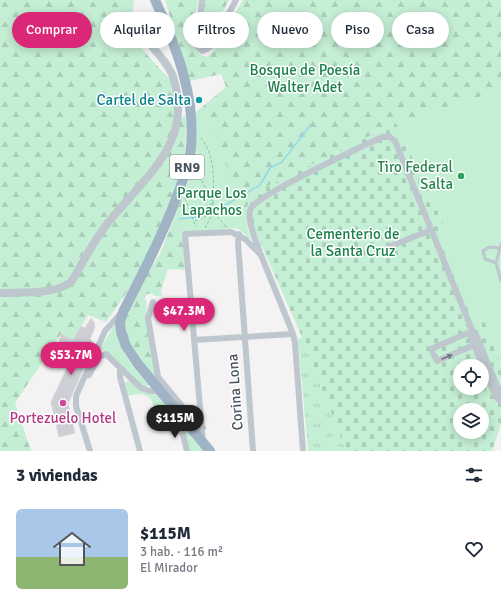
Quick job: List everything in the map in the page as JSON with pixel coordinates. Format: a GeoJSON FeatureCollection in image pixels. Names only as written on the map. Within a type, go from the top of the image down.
{"type":"FeatureCollection","features":[{"type":"Feature","properties":{"kind":"highway","name":"RN9"},"geometry":{"type":"LineString","coordinates":[[155,0],[161,12]]}},
{"type":"Feature","properties":{"kind":"highway","name":"RN9"},"geometry":{"type":"LineString","coordinates":[[160,0],[162,12]]}},
{"type":"Feature","properties":{"kind":"highway","name":"RN9"},"geometry":{"type":"LineString","coordinates":[[175,48],[188,95],[191,131],[190,156],[185,177],[162,234],[123,312],[120,322],[121,332],[126,346],[160,391],[207,447]]}},
{"type":"Feature","properties":{"kind":"street"},"geometry":{"type":"LineString","coordinates":[[202,0],[197,43],[198,47],[202,51],[211,46],[236,0]]}},
{"type":"Feature","properties":{"kind":"street"},"geometry":{"type":"LineString","coordinates":[[0,293],[57,289],[67,286],[72,281],[106,224],[168,150],[176,128],[178,115],[175,83],[167,65],[154,48]]}},
{"type":"Feature","properties":{"kind":"street"},"geometry":{"type":"LineString","coordinates":[[303,451],[296,343],[261,255],[249,212],[251,207],[269,194],[386,137],[393,138],[395,141],[471,331],[474,345],[496,397],[501,402]]}},
{"type":"Feature","properties":{"kind":"street"},"geometry":{"type":"LineString","coordinates":[[391,246],[431,230]]}},
{"type":"Feature","properties":{"kind":"street"},"geometry":{"type":"LineString","coordinates":[[207,447],[203,428],[185,234],[231,232],[239,234],[261,255]]}},
{"type":"Feature","properties":{"kind":"street","name":"Corina Lona"},"geometry":{"type":"LineString","coordinates":[[239,234],[244,336],[253,451]]}},
{"type":"Feature","properties":{"kind":"street"},"geometry":{"type":"LineString","coordinates":[[153,302],[148,318],[158,377],[191,417],[203,428]]}},
{"type":"Feature","properties":{"kind":"street"},"geometry":{"type":"LineString","coordinates":[[90,451],[76,406],[76,396],[105,332],[123,312]]}},
{"type":"Feature","properties":{"kind":"street"},"geometry":{"type":"LineString","coordinates":[[471,331],[431,349],[437,361],[474,345]]}},
{"type":"Feature","properties":{"kind":"street"},"geometry":{"type":"LineString","coordinates":[[471,331],[476,334],[501,396]]}},
{"type":"Feature","properties":{"kind":"street"},"geometry":{"type":"LineString","coordinates":[[194,340],[293,334]]}},
{"type":"Feature","properties":{"kind":"street"},"geometry":{"type":"LineString","coordinates":[[80,388],[99,356],[102,354],[109,356],[120,369],[141,388],[150,391],[160,391]]}},
{"type":"Feature","properties":{"kind":"street"},"geometry":{"type":"LineString","coordinates":[[120,369],[120,377],[140,451]]}},
{"type":"Feature","properties":{"kind":"street"},"geometry":{"type":"LineString","coordinates":[[174,421],[182,431],[187,451]]}},
{"type":"Feature","properties":{"kind":"lane"},"geometry":{"type":"LineString","coordinates":[[496,263],[485,259],[482,251],[489,247],[500,246],[496,263],[501,281]]}},
{"type":"Feature","properties":{"kind":"path"},"geometry":{"type":"LineString","coordinates":[[191,131],[201,138],[208,149],[213,174],[213,213],[199,233]]}},
{"type":"Feature","properties":{"kind":"path"},"geometry":{"type":"LineString","coordinates":[[190,156],[213,203]]}},
{"type":"Feature","properties":{"kind":"path"},"geometry":{"type":"LineString","coordinates":[[184,197],[199,233]]}},
{"type":"Feature","properties":{"kind":"path"},"geometry":{"type":"LineString","coordinates":[[192,214],[213,203]]}},
{"type":"Feature","properties":{"kind":"path"},"geometry":{"type":"LineString","coordinates":[[194,221],[213,213]]}},
{"type":"Feature","properties":{"kind":"path"},"geometry":{"type":"LineString","coordinates":[[213,213],[231,232]]}},
{"type":"Feature","properties":{"kind":"green space"},"geometry":{"type":"Polygon","coordinates":[[[0,0],[134,0],[132,12],[100,12],[100,48],[141,48],[172,82],[179,118],[187,116],[184,166],[166,217],[132,285],[106,322],[88,315],[73,340],[61,334],[15,403],[31,451],[0,451],[0,0]]]}},
{"type":"Feature","properties":{"kind":"green space","name":"Bosque de Poesía Walter Adet"},"geometry":{"type":"Polygon","coordinates":[[[165,0],[198,0],[196,12],[183,12],[183,48],[196,48],[200,55],[207,57],[215,48],[249,48],[249,12],[236,12],[243,0],[501,0],[501,90],[396,123],[262,189],[253,197],[246,210],[247,227],[184,233],[186,270],[168,269],[161,290],[162,296],[147,294],[145,297],[147,306],[145,317],[158,382],[128,344],[124,321],[142,282],[160,254],[193,170],[197,131],[196,112],[226,87],[221,74],[190,81],[175,32],[175,12],[169,12],[165,0]]]}},
{"type":"Feature","properties":{"kind":"green space"},"geometry":{"type":"Polygon","coordinates":[[[204,0],[229,0],[222,12],[203,12],[204,0]]]}},
{"type":"Feature","properties":{"kind":"green space","name":"Tiro Federal Salta"},"geometry":{"type":"Polygon","coordinates":[[[501,90],[501,363],[484,320],[474,323],[437,234],[447,230],[396,123],[501,90]]]}},
{"type":"Feature","properties":{"kind":"green space","name":"Parque Los Lapachos"},"geometry":{"type":"Polygon","coordinates":[[[207,108],[252,241],[240,230],[227,226],[172,232],[196,171],[199,148],[199,116],[207,108]]]}},
{"type":"Feature","properties":{"kind":"green space","name":"Cementerio de la Santa Cruz"},"geometry":{"type":"Polygon","coordinates":[[[396,123],[447,230],[438,234],[474,323],[484,320],[501,363],[501,424],[492,451],[346,451],[302,337],[252,224],[246,219],[246,210],[255,195],[262,189],[396,123]]]}},
{"type":"Feature","properties":{"kind":"green space"},"geometry":{"type":"Polygon","coordinates":[[[117,321],[119,340],[122,348],[136,370],[149,385],[148,386],[145,387],[137,382],[109,353],[100,349],[117,321]]]}},
{"type":"Feature","properties":{"kind":"green space"},"geometry":{"type":"Polygon","coordinates":[[[302,337],[346,451],[308,451],[298,339],[302,337]]]}},
{"type":"Feature","properties":{"kind":"green space"},"geometry":{"type":"Polygon","coordinates":[[[126,381],[130,381],[158,396],[205,451],[189,451],[176,423],[160,426],[151,399],[143,394],[128,396],[125,384],[126,381]]]}},
{"type":"Feature","properties":{"kind":"building"},"geometry":{"type":"Polygon","coordinates":[[[91,318],[95,327],[90,339],[92,341],[83,358],[87,360],[68,404],[75,433],[59,437],[51,402],[68,366],[62,362],[64,358],[59,342],[61,334],[73,340],[81,326],[85,328],[91,318]]]}},
{"type":"Feature","properties":{"kind":"waterway"},"geometry":{"type":"LineString","coordinates":[[179,219],[196,217],[208,213],[224,206],[260,185],[270,168],[282,162],[311,124]]}},
{"type":"Feature","properties":{"kind":"place","name":"Cartel de Salta"},"geometry":{"type":"Point","coordinates":[199,100]}},
{"type":"Feature","properties":{"kind":"place","name":"Tiro Federal Salta"},"geometry":{"type":"Point","coordinates":[461,176]}},
{"type":"Feature","properties":{"kind":"place","name":"Portezuelo Hotel"},"geometry":{"type":"Point","coordinates":[63,403]}}]}
